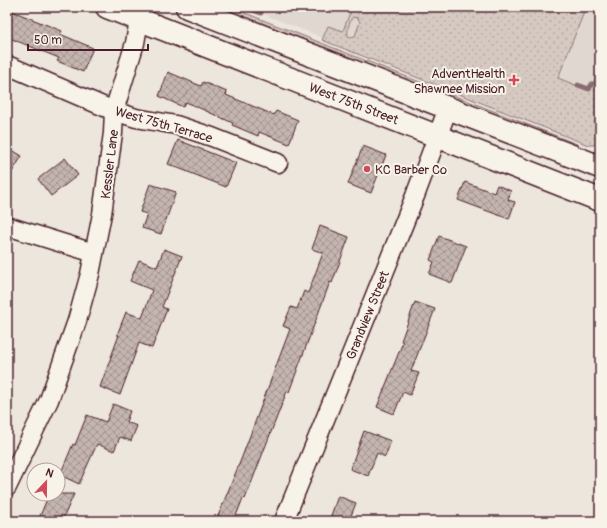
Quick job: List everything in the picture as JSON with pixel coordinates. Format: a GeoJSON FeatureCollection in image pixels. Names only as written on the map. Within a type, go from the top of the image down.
{"type":"FeatureCollection","features":[{"type":"Feature","properties":{"kind":"main road","name":"West 75th Street"},"geometry":{"type":"LineString","coordinates":[[107,7],[142,14],[438,136],[598,195]]}},
{"type":"Feature","properties":{"kind":"main road"},"geometry":{"type":"LineString","coordinates":[[187,7],[600,167]]}},
{"type":"Feature","properties":{"kind":"street","name":"Kessler Lane"},"geometry":{"type":"LineString","coordinates":[[7,487],[49,400],[77,321],[102,214],[114,133],[114,111],[135,44],[142,14]]}},
{"type":"Feature","properties":{"kind":"street","name":"West 75th Terrace"},"geometry":{"type":"LineString","coordinates":[[7,65],[114,111],[136,118],[176,125],[212,137],[278,163]]}},
{"type":"Feature","properties":{"kind":"street","name":"Grandview Street"},"geometry":{"type":"LineString","coordinates":[[284,521],[448,108]]}},
{"type":"Feature","properties":{"kind":"street"},"geometry":{"type":"LineString","coordinates":[[7,226],[94,253]]}},
{"type":"Feature","properties":{"kind":"shaded area"},"geometry":{"type":"Polygon","coordinates":[[[219,7],[230,7],[577,144],[576,148],[219,7]]]}},
{"type":"Feature","properties":{"kind":"shaded area","name":"AdventHealth Shawnee Mission"},"geometry":{"type":"Polygon","coordinates":[[[245,7],[600,7],[600,140],[578,139],[245,7]]]}},
{"type":"Feature","properties":{"kind":"shaded area","name":"AdventHealth Shawnee Mission"},"geometry":{"type":"Polygon","coordinates":[[[352,7],[586,7],[558,78],[590,91],[600,66],[600,140],[594,145],[588,145],[322,40],[328,26],[343,31],[352,7]],[[353,17],[350,21],[348,36],[350,37],[355,36],[360,22],[358,18],[353,17]]]}},
{"type":"Feature","properties":{"kind":"building"},"geometry":{"type":"Polygon","coordinates":[[[7,9],[62,31],[60,34],[93,48],[83,72],[57,61],[59,58],[7,37],[7,9]]]}},
{"type":"Feature","properties":{"kind":"building"},"geometry":{"type":"Polygon","coordinates":[[[168,72],[201,86],[203,82],[227,92],[226,95],[274,115],[276,111],[298,120],[289,144],[259,132],[258,136],[186,102],[183,107],[159,96],[168,72]]]}},
{"type":"Feature","properties":{"kind":"building"},"geometry":{"type":"Polygon","coordinates":[[[178,140],[236,163],[226,187],[168,164],[178,140]]]}},
{"type":"Feature","properties":{"kind":"building","name":"KC Barber Co"},"geometry":{"type":"Polygon","coordinates":[[[363,146],[386,155],[371,193],[348,184],[363,146]]]}},
{"type":"Feature","properties":{"kind":"building"},"geometry":{"type":"Polygon","coordinates":[[[7,147],[22,156],[7,180],[7,147]]]}},
{"type":"Feature","properties":{"kind":"building"},"geometry":{"type":"Polygon","coordinates":[[[65,158],[78,175],[51,196],[38,179],[65,158]]]}},
{"type":"Feature","properties":{"kind":"building"},"geometry":{"type":"Polygon","coordinates":[[[465,182],[494,193],[497,185],[511,191],[508,200],[515,202],[509,219],[458,200],[465,182]]]}},
{"type":"Feature","properties":{"kind":"building"},"geometry":{"type":"Polygon","coordinates":[[[150,184],[176,192],[161,234],[142,228],[147,214],[140,212],[150,184]]]}},
{"type":"Feature","properties":{"kind":"building"},"geometry":{"type":"Polygon","coordinates":[[[320,226],[349,237],[332,283],[330,282],[289,392],[287,391],[245,499],[243,498],[234,521],[216,521],[242,457],[290,329],[283,326],[291,307],[297,309],[304,291],[308,293],[323,253],[312,249],[320,226]]]}},
{"type":"Feature","properties":{"kind":"building"},"geometry":{"type":"Polygon","coordinates":[[[439,236],[466,246],[452,283],[429,274],[434,262],[430,260],[439,236]]]}},
{"type":"Feature","properties":{"kind":"building"},"geometry":{"type":"Polygon","coordinates":[[[164,249],[182,256],[162,307],[167,309],[152,348],[139,343],[120,395],[100,387],[126,312],[142,318],[152,290],[130,281],[139,260],[157,267],[164,249]]]}},
{"type":"Feature","properties":{"kind":"building"},"geometry":{"type":"Polygon","coordinates":[[[415,302],[435,309],[411,371],[419,373],[410,395],[403,392],[394,414],[377,407],[403,342],[401,341],[415,302]]]}},
{"type":"Feature","properties":{"kind":"building"},"geometry":{"type":"Polygon","coordinates":[[[113,404],[130,411],[126,422],[137,426],[131,441],[120,437],[114,451],[97,444],[79,484],[66,478],[65,462],[73,444],[75,445],[87,415],[106,422],[113,404]]]}},
{"type":"Feature","properties":{"kind":"building"},"geometry":{"type":"Polygon","coordinates":[[[364,431],[391,441],[385,457],[377,453],[368,476],[350,469],[364,431]]]}},
{"type":"Feature","properties":{"kind":"building"},"geometry":{"type":"Polygon","coordinates":[[[66,494],[74,494],[62,521],[38,521],[46,502],[66,502],[66,494]]]}},
{"type":"Feature","properties":{"kind":"building"},"geometry":{"type":"Polygon","coordinates":[[[338,496],[356,503],[349,521],[329,521],[338,496]]]}},
{"type":"Feature","properties":{"kind":"waterway"},"geometry":{"type":"LineString","coordinates":[[250,9],[261,13]]}},
{"type":"Feature","properties":{"kind":"waterway"},"geometry":{"type":"LineString","coordinates":[[578,85],[589,89],[592,84]]}},
{"type":"Feature","properties":{"kind":"place","name":"AdventHealth Shawnee Mission"},"geometry":{"type":"Point","coordinates":[514,80]}},
{"type":"Feature","properties":{"kind":"place","name":"KC Barber Co"},"geometry":{"type":"Point","coordinates":[367,169]}}]}
